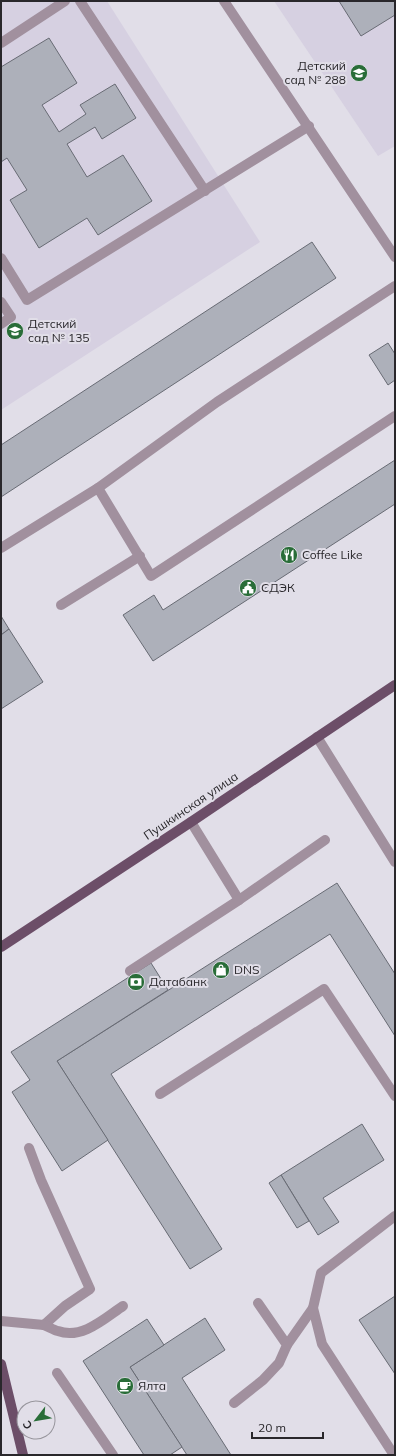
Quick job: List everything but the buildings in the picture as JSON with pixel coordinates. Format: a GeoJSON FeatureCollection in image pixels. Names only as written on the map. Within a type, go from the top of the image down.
{"type":"FeatureCollection","features":[{"type":"Feature","properties":{"kind":"main road","name":"Пушкинская улица"},"geometry":{"type":"LineString","coordinates":[[1,947],[395,685]]}},
{"type":"Feature","properties":{"kind":"main road"},"geometry":{"type":"LineString","coordinates":[[1,1364],[22,1455]]}},
{"type":"Feature","properties":{"kind":"street"},"geometry":{"type":"LineString","coordinates":[[1,43],[65,1]]}},
{"type":"Feature","properties":{"kind":"street"},"geometry":{"type":"LineString","coordinates":[[80,1],[205,191]]}},
{"type":"Feature","properties":{"kind":"street"},"geometry":{"type":"LineString","coordinates":[[224,1],[309,126],[395,257]]}},
{"type":"Feature","properties":{"kind":"street"},"geometry":{"type":"LineString","coordinates":[[1,258],[27,300],[309,126]]}},
{"type":"Feature","properties":{"kind":"street"},"geometry":{"type":"LineString","coordinates":[[1,548],[98,488],[217,402],[395,286]]}},
{"type":"Feature","properties":{"kind":"street"},"geometry":{"type":"LineString","coordinates":[[1,302],[11,317],[1,324]]}},
{"type":"Feature","properties":{"kind":"street"},"geometry":{"type":"LineString","coordinates":[[98,488],[151,576],[395,416]]}},
{"type":"Feature","properties":{"kind":"street"},"geometry":{"type":"LineString","coordinates":[[61,605],[140,556]]}},
{"type":"Feature","properties":{"kind":"street"},"geometry":{"type":"LineString","coordinates":[[317,737],[395,862]]}},
{"type":"Feature","properties":{"kind":"street"},"geometry":{"type":"LineString","coordinates":[[191,822],[239,900]]}},
{"type":"Feature","properties":{"kind":"street"},"geometry":{"type":"LineString","coordinates":[[130,971],[239,900],[325,840]]}},
{"type":"Feature","properties":{"kind":"street"},"geometry":{"type":"LineString","coordinates":[[160,1094],[324,989],[395,1096]]}},
{"type":"Feature","properties":{"kind":"street"},"geometry":{"type":"LineString","coordinates":[[29,1148],[41,1180],[90,1289],[65,1306],[44,1324]]}},
{"type":"Feature","properties":{"kind":"street"},"geometry":{"type":"LineString","coordinates":[[234,1403],[263,1380],[279,1363],[287,1345],[313,1308],[321,1273],[395,1216]]}},
{"type":"Feature","properties":{"kind":"street"},"geometry":{"type":"LineString","coordinates":[[258,1303],[287,1345]]}},
{"type":"Feature","properties":{"kind":"street"},"geometry":{"type":"LineString","coordinates":[[1,1321],[44,1324],[60,1332],[71,1333],[86,1331],[123,1306]]}},
{"type":"Feature","properties":{"kind":"street"},"geometry":{"type":"LineString","coordinates":[[313,1308],[322,1344],[394,1455]]}},
{"type":"Feature","properties":{"kind":"street"},"geometry":{"type":"LineString","coordinates":[[57,1374],[114,1455]]}},
{"type":"Feature","properties":{"kind":"shaded area"},"geometry":{"type":"Polygon","coordinates":[[[1,1],[107,1],[260,242],[1,410],[1,1]]]}},
{"type":"Feature","properties":{"kind":"shaded area","name":"Детский сад № 288"},"geometry":{"type":"Polygon","coordinates":[[[274,1],[395,1],[395,146],[378,156],[274,1]]]}},
{"type":"Feature","properties":{"kind":"place","name":"Детский сад № 288"},"geometry":{"type":"Point","coordinates":[359,73]}},
{"type":"Feature","properties":{"kind":"place","name":"Детский сад № 135"},"geometry":{"type":"Point","coordinates":[15,331]}},
{"type":"Feature","properties":{"kind":"place","name":"Coffee Like"},"geometry":{"type":"Point","coordinates":[289,555]}},
{"type":"Feature","properties":{"kind":"place","name":"СДЭК"},"geometry":{"type":"Point","coordinates":[248,588]}},
{"type":"Feature","properties":{"kind":"place","name":"DNS"},"geometry":{"type":"Point","coordinates":[221,970]}},
{"type":"Feature","properties":{"kind":"place","name":"Датабанк"},"geometry":{"type":"Point","coordinates":[136,982]}},
{"type":"Feature","properties":{"kind":"place","name":"Ялта"},"geometry":{"type":"Point","coordinates":[125,1386]}}]}
